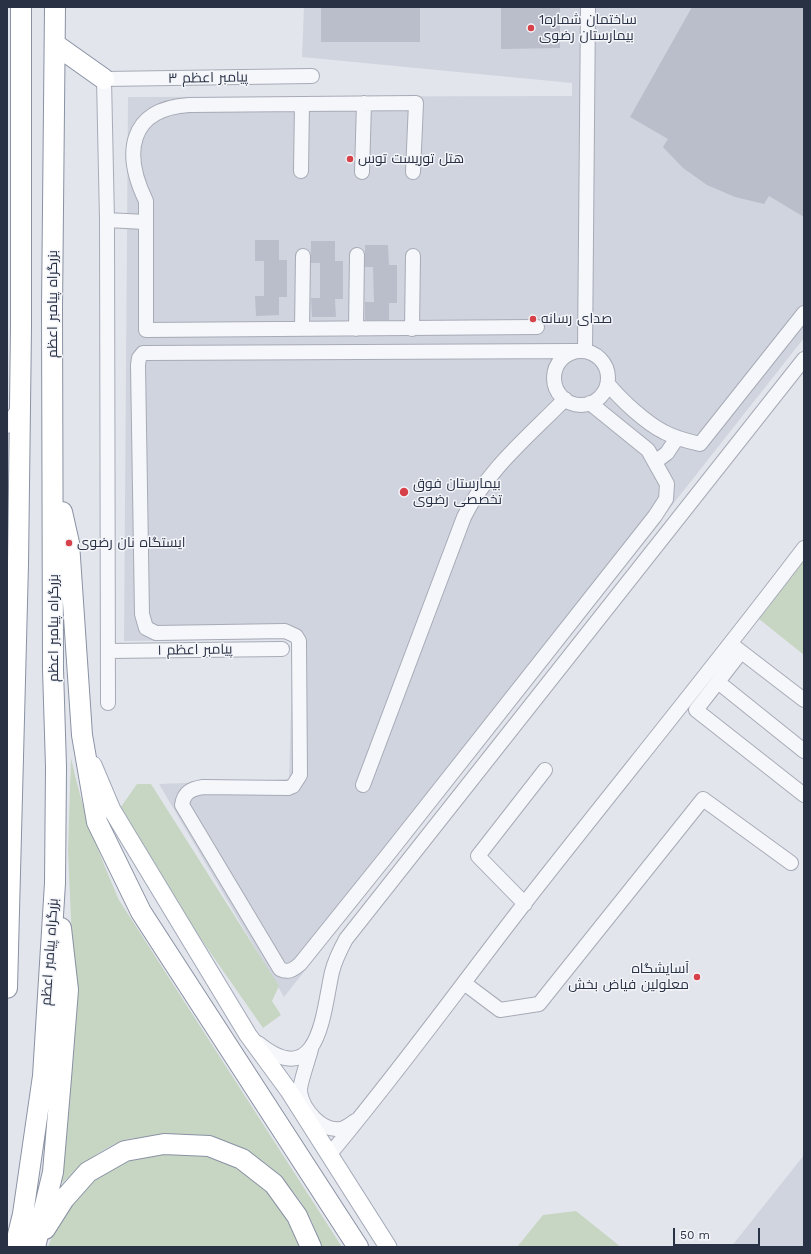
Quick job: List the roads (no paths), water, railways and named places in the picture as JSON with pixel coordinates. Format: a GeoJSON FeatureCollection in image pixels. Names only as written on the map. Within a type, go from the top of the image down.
{"type":"FeatureCollection","features":[{"type":"Feature","properties":{"kind":"highway"},"geometry":{"type":"LineString","coordinates":[[7,988],[20,406],[22,7]]}},
{"type":"Feature","properties":{"kind":"highway","name":"بزرگراه پیامبر اعظم"},"geometry":{"type":"LineString","coordinates":[[15,1247],[24,1214],[43,1076],[55,883],[56,767],[53,669],[54,475],[52,309],[55,7]]}},
{"type":"Feature","properties":{"kind":"highway"},"geometry":{"type":"LineString","coordinates":[[55,54],[104,84]]}},
{"type":"Feature","properties":{"kind":"highway"},"geometry":{"type":"LineString","coordinates":[[7,285],[21,327]]}},
{"type":"Feature","properties":{"kind":"highway"},"geometry":{"type":"LineString","coordinates":[[54,475],[69,543],[82,735],[97,822],[141,912],[358,1247]]}},
{"type":"Feature","properties":{"kind":"highway"},"geometry":{"type":"LineString","coordinates":[[7,692],[14,672]]}},
{"type":"Feature","properties":{"kind":"highway"},"geometry":{"type":"LineString","coordinates":[[36,1245],[53,1172],[68,990],[55,883]]}},
{"type":"Feature","properties":{"kind":"highway"},"geometry":{"type":"LineString","coordinates":[[36,1245],[64,1199],[88,1172],[125,1151],[164,1144],[209,1146],[242,1159],[274,1184],[297,1216],[311,1247]]}},
{"type":"Feature","properties":{"kind":"main road"},"geometry":{"type":"LineString","coordinates":[[82,735],[98,779],[112,810],[248,1035],[289,1091],[388,1247]]}},
{"type":"Feature","properties":{"kind":"street"},"geometry":{"type":"LineString","coordinates":[[581,351],[588,7]]}},
{"type":"Feature","properties":{"kind":"street","name":"پیامبر اعظم ۳"},"geometry":{"type":"LineString","coordinates":[[104,84],[312,76]]}},
{"type":"Feature","properties":{"kind":"street"},"geometry":{"type":"LineString","coordinates":[[104,84],[108,220],[108,703]]}},
{"type":"Feature","properties":{"kind":"street"},"geometry":{"type":"LineString","coordinates":[[362,172],[364,103]]}},
{"type":"Feature","properties":{"kind":"street"},"geometry":{"type":"LineString","coordinates":[[413,172],[416,103],[171,106],[152,115],[137,132],[132,152],[138,186],[146,201],[146,330],[537,328]]}},
{"type":"Feature","properties":{"kind":"street"},"geometry":{"type":"LineString","coordinates":[[301,171],[302,104]]}},
{"type":"Feature","properties":{"kind":"street"},"geometry":{"type":"LineString","coordinates":[[108,220],[145,222]]}},
{"type":"Feature","properties":{"kind":"street"},"geometry":{"type":"LineString","coordinates":[[302,330],[303,256]]}},
{"type":"Feature","properties":{"kind":"street"},"geometry":{"type":"LineString","coordinates":[[356,329],[357,256]]}},
{"type":"Feature","properties":{"kind":"street"},"geometry":{"type":"LineString","coordinates":[[412,329],[413,256]]}},
{"type":"Feature","properties":{"kind":"street"},"geometry":{"type":"LineString","coordinates":[[608,384],[619,398],[663,432],[677,438],[700,444],[804,313]]}},
{"type":"Feature","properties":{"kind":"street"},"geometry":{"type":"LineString","coordinates":[[581,351],[561,360],[554,376],[559,392],[565,399],[582,405],[598,399],[608,384],[608,375],[606,366],[601,359],[581,351],[143,353],[139,358],[142,614],[146,628],[156,633],[285,631],[296,636],[299,641],[300,775],[296,782],[288,788],[203,787],[191,790],[183,798],[182,805],[280,969],[284,971],[292,970],[300,964],[390,852],[655,516],[666,500],[667,484],[648,450],[590,403]]}},
{"type":"Feature","properties":{"kind":"street"},"geometry":{"type":"LineString","coordinates":[[361,1117],[342,1129],[324,1126],[314,1117],[300,1091],[311,1049],[320,1032],[337,956],[346,938],[804,359]]}},
{"type":"Feature","properties":{"kind":"street"},"geometry":{"type":"LineString","coordinates":[[363,785],[464,517],[474,497],[486,480],[565,399]]}},
{"type":"Feature","properties":{"kind":"street"},"geometry":{"type":"LineString","coordinates":[[7,426],[20,406]]}},
{"type":"Feature","properties":{"kind":"street"},"geometry":{"type":"LineString","coordinates":[[655,462],[667,453],[677,438]]}},
{"type":"Feature","properties":{"kind":"street"},"geometry":{"type":"LineString","coordinates":[[329,1155],[361,1117],[525,904],[736,648],[804,548]]}},
{"type":"Feature","properties":{"kind":"street"},"geometry":{"type":"LineString","coordinates":[[736,648],[718,682],[696,710],[804,795]]}},
{"type":"Feature","properties":{"kind":"street"},"geometry":{"type":"LineString","coordinates":[[736,648],[804,700]]}},
{"type":"Feature","properties":{"kind":"street","name":"پیامبر اعظم ۱"},"geometry":{"type":"LineString","coordinates":[[108,651],[282,649]]}},
{"type":"Feature","properties":{"kind":"street"},"geometry":{"type":"LineString","coordinates":[[718,682],[804,751]]}},
{"type":"Feature","properties":{"kind":"street"},"geometry":{"type":"LineString","coordinates":[[525,904],[478,856],[546,770]]}},
{"type":"Feature","properties":{"kind":"street"},"geometry":{"type":"LineString","coordinates":[[464,983],[500,1010],[539,1004],[703,799],[791,863]]}},
{"type":"Feature","properties":{"kind":"street"},"geometry":{"type":"LineString","coordinates":[[248,1035],[271,1054],[286,1058],[298,1058],[311,1049]]}},
{"type":"Feature","properties":{"kind":"place","name":"ساختمان شماره1 بیمارستان رضوی"},"geometry":{"type":"Point","coordinates":[531,28]}},
{"type":"Feature","properties":{"kind":"place","name":"هتل توریست توس"},"geometry":{"type":"Point","coordinates":[350,159]}},
{"type":"Feature","properties":{"kind":"place","name":"صدای رسانه"},"geometry":{"type":"Point","coordinates":[533,319]}},
{"type":"Feature","properties":{"kind":"place","name":"بیمارستان فوق تخصصی رضوی"},"geometry":{"type":"Point","coordinates":[404,492]}},
{"type":"Feature","properties":{"kind":"place","name":"ایستگاه نان رضوی"},"geometry":{"type":"Point","coordinates":[69,543]}},
{"type":"Feature","properties":{"kind":"place","name":"آسایشگاه معلولین فیاض بخش"},"geometry":{"type":"Point","coordinates":[697,977]}}]}
